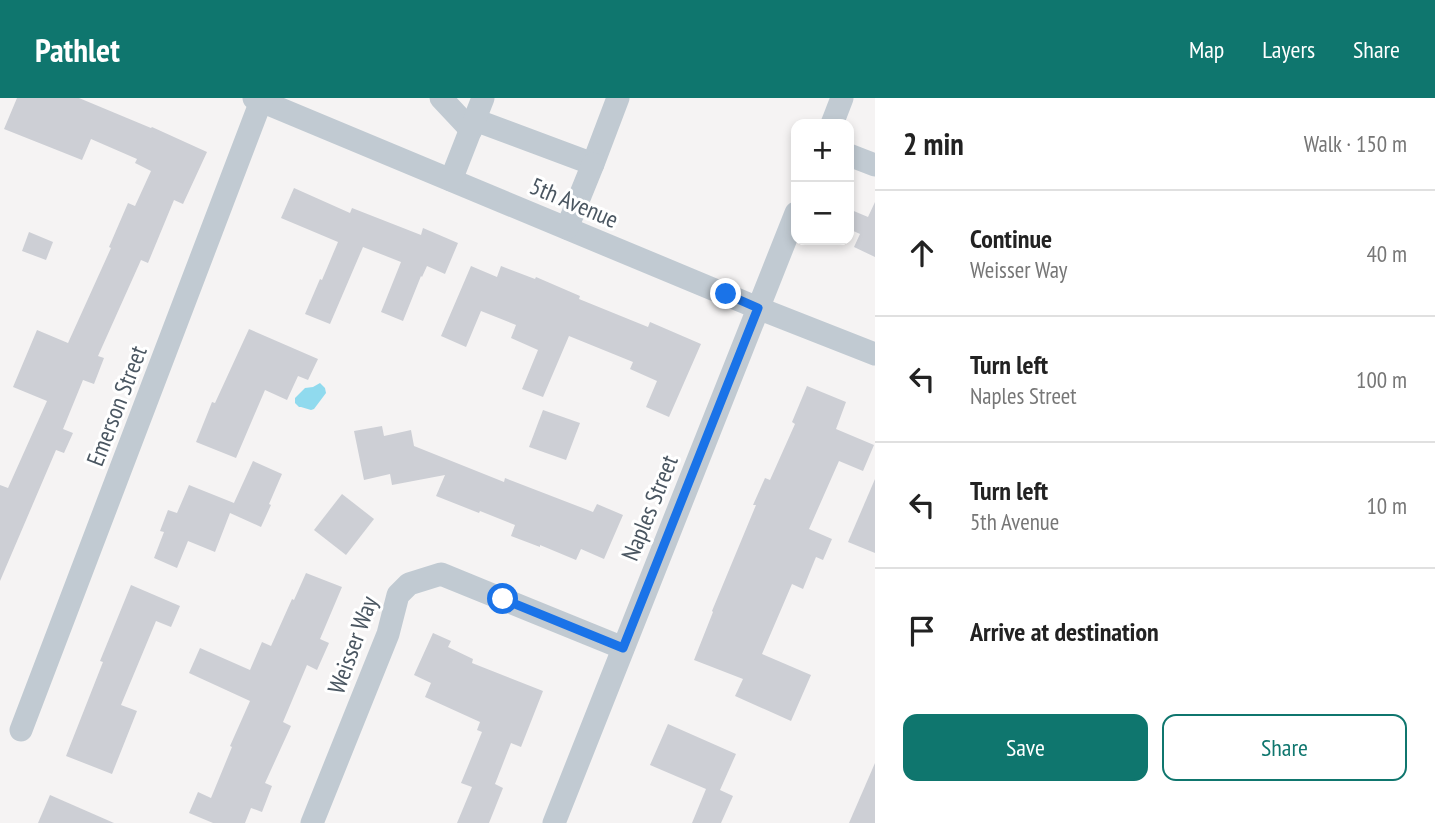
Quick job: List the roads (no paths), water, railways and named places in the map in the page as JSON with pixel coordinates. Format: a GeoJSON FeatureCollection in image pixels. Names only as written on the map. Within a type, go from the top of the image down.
{"type":"FeatureCollection","features":[{"type":"Feature","properties":{"kind":"street"},"geometry":{"type":"LineString","coordinates":[[441,98],[473,125],[593,164]]}},
{"type":"Feature","properties":{"kind":"street"},"geometry":{"type":"LineString","coordinates":[[451,180],[483,98]]}},
{"type":"Feature","properties":{"kind":"street"},"geometry":{"type":"LineString","coordinates":[[567,228],[618,98]]}},
{"type":"Feature","properties":{"kind":"street"},"geometry":{"type":"LineString","coordinates":[[834,119],[842,98]]}},
{"type":"Feature","properties":{"kind":"street","name":"5th Avenue"},"geometry":{"type":"LineString","coordinates":[[258,99],[758,308],[875,354]]}},
{"type":"Feature","properties":{"kind":"street","name":"Emerson Street"},"geometry":{"type":"LineString","coordinates":[[21,730],[258,99]]}},
{"type":"Feature","properties":{"kind":"street"},"geometry":{"type":"LineString","coordinates":[[854,157],[875,165]]}},
{"type":"Feature","properties":{"kind":"street","name":"Naples Street"},"geometry":{"type":"LineString","coordinates":[[554,823],[791,226]]}},
{"type":"Feature","properties":{"kind":"street","name":"Weisser Way"},"geometry":{"type":"LineString","coordinates":[[312,823],[388,634],[398,595],[408,584],[440,574],[623,648]]}},
{"type":"Feature","properties":{"kind":"water"},"geometry":{"type":"Polygon","coordinates":[[[320,383],[326,393],[314,409],[299,407],[295,403],[295,398],[305,388],[320,383]]]}}]}
